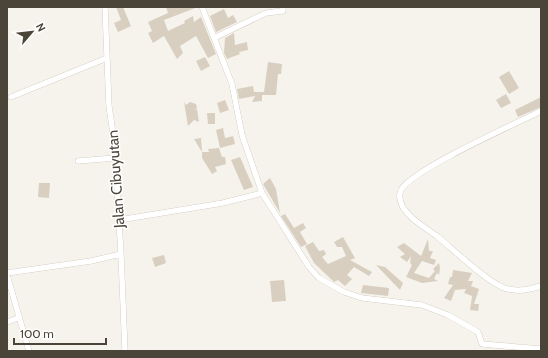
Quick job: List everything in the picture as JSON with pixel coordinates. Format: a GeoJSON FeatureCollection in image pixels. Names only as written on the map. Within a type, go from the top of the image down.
{"type":"FeatureCollection","features":[{"type":"Feature","properties":{"kind":"street","name":"Jalan Cibuyutan"},"geometry":{"type":"LineString","coordinates":[[105,7],[109,106],[115,158],[125,351]]}},
{"type":"Feature","properties":{"kind":"street"},"geometry":{"type":"LineString","coordinates":[[202,7],[232,84],[242,135],[262,193],[309,267],[319,278],[334,288],[362,298],[408,302],[437,310],[478,332],[482,344],[541,349]]}},
{"type":"Feature","properties":{"kind":"street"},"geometry":{"type":"LineString","coordinates":[[214,38],[234,30],[241,23],[266,14],[283,11],[283,7]]}},
{"type":"Feature","properties":{"kind":"street"},"geometry":{"type":"LineString","coordinates":[[11,97],[107,58]]}},
{"type":"Feature","properties":{"kind":"street"},"geometry":{"type":"LineString","coordinates":[[541,111],[436,164],[406,185],[401,191],[400,197],[403,209],[412,218],[437,236],[491,281],[507,289],[524,290],[541,286]]}},
{"type":"Feature","properties":{"kind":"street"},"geometry":{"type":"LineString","coordinates":[[78,161],[115,158]]}},
{"type":"Feature","properties":{"kind":"street"},"geometry":{"type":"LineString","coordinates":[[119,220],[223,202],[262,193]]}},
{"type":"Feature","properties":{"kind":"street"},"geometry":{"type":"LineString","coordinates":[[30,351],[18,318],[7,274],[91,261],[121,254]]}},
{"type":"Feature","properties":{"kind":"street"},"geometry":{"type":"LineString","coordinates":[[7,322],[18,318]]}},
{"type":"Feature","properties":{"kind":"building"},"geometry":{"type":"Polygon","coordinates":[[[116,7],[123,7],[131,26],[118,32],[114,23],[121,20],[116,7]]]}},
{"type":"Feature","properties":{"kind":"building"},"geometry":{"type":"Polygon","coordinates":[[[166,7],[198,7],[164,20],[168,31],[185,23],[184,21],[193,16],[194,22],[201,17],[216,54],[208,58],[196,36],[180,46],[183,53],[177,59],[164,36],[153,43],[148,33],[152,31],[148,22],[168,13],[166,7]]]}},
{"type":"Feature","properties":{"kind":"building"},"geometry":{"type":"Polygon","coordinates":[[[224,9],[228,18],[233,15],[237,22],[216,32],[210,16],[224,9]]]}},
{"type":"Feature","properties":{"kind":"building"},"geometry":{"type":"Polygon","coordinates":[[[234,33],[235,45],[247,42],[248,50],[239,52],[240,54],[227,59],[224,53],[225,38],[234,33]]]}},
{"type":"Feature","properties":{"kind":"building"},"geometry":{"type":"Polygon","coordinates":[[[205,57],[210,66],[201,71],[196,61],[205,57]]]}},
{"type":"Feature","properties":{"kind":"building"},"geometry":{"type":"Polygon","coordinates":[[[268,62],[282,64],[281,74],[278,74],[276,95],[262,95],[262,101],[252,102],[255,96],[239,99],[237,89],[253,86],[254,92],[264,92],[268,62]]]}},
{"type":"Feature","properties":{"kind":"building"},"geometry":{"type":"Polygon","coordinates":[[[509,71],[519,88],[509,94],[499,77],[509,71]]]}},
{"type":"Feature","properties":{"kind":"building"},"geometry":{"type":"Polygon","coordinates":[[[506,94],[511,103],[501,108],[496,100],[506,94]]]}},
{"type":"Feature","properties":{"kind":"building"},"geometry":{"type":"Polygon","coordinates":[[[541,97],[541,107],[518,117],[515,110],[541,97]]]}},
{"type":"Feature","properties":{"kind":"building"},"geometry":{"type":"Polygon","coordinates":[[[225,100],[229,110],[220,113],[217,103],[225,100]]]}},
{"type":"Feature","properties":{"kind":"building"},"geometry":{"type":"Polygon","coordinates":[[[184,102],[186,105],[190,102],[196,104],[197,108],[194,110],[197,109],[199,122],[194,120],[188,126],[184,102]]]}},
{"type":"Feature","properties":{"kind":"building"},"geometry":{"type":"Polygon","coordinates":[[[207,113],[215,113],[215,124],[208,124],[207,113]]]}},
{"type":"Feature","properties":{"kind":"building"},"geometry":{"type":"Polygon","coordinates":[[[223,128],[225,138],[233,136],[235,144],[220,148],[216,130],[223,128]]]}},
{"type":"Feature","properties":{"kind":"building"},"geometry":{"type":"Polygon","coordinates":[[[201,138],[202,152],[194,139],[201,138]]]}},
{"type":"Feature","properties":{"kind":"building"},"geometry":{"type":"Polygon","coordinates":[[[219,148],[222,157],[225,157],[226,164],[215,167],[217,171],[212,174],[202,158],[202,152],[209,152],[208,149],[219,148]]]}},
{"type":"Feature","properties":{"kind":"building"},"geometry":{"type":"Polygon","coordinates":[[[240,157],[253,187],[244,190],[231,160],[240,157]]]}},
{"type":"Feature","properties":{"kind":"building"},"geometry":{"type":"Polygon","coordinates":[[[270,178],[276,189],[280,213],[263,184],[270,178]]]}},
{"type":"Feature","properties":{"kind":"building"},"geometry":{"type":"Polygon","coordinates":[[[39,183],[50,183],[49,198],[38,197],[39,183]]]}},
{"type":"Feature","properties":{"kind":"building"},"geometry":{"type":"Polygon","coordinates":[[[285,214],[294,228],[303,223],[306,228],[300,232],[307,244],[301,247],[281,216],[285,214]]]}},
{"type":"Feature","properties":{"kind":"building"},"geometry":{"type":"Polygon","coordinates":[[[343,237],[355,258],[350,260],[372,272],[369,276],[354,267],[347,275],[352,279],[345,286],[338,280],[334,282],[314,263],[305,246],[313,242],[319,251],[324,250],[326,254],[322,257],[328,264],[346,256],[342,247],[337,247],[334,242],[343,237]]]}},
{"type":"Feature","properties":{"kind":"building"},"geometry":{"type":"Polygon","coordinates":[[[428,239],[429,251],[433,251],[430,258],[436,260],[434,265],[422,261],[414,273],[429,278],[435,271],[433,269],[439,263],[440,268],[439,275],[437,273],[434,279],[438,281],[422,283],[406,277],[412,265],[410,263],[411,256],[407,262],[400,257],[405,254],[397,247],[404,243],[421,256],[428,239]]]}},
{"type":"Feature","properties":{"kind":"building"},"geometry":{"type":"Polygon","coordinates":[[[164,255],[166,263],[155,267],[152,258],[164,255]]]}},
{"type":"Feature","properties":{"kind":"building"},"geometry":{"type":"Polygon","coordinates":[[[376,265],[385,267],[403,283],[400,290],[376,265]]]}},
{"type":"Feature","properties":{"kind":"building"},"geometry":{"type":"Polygon","coordinates":[[[453,270],[472,273],[468,281],[473,281],[471,286],[479,289],[474,304],[479,304],[478,311],[470,310],[472,296],[464,293],[466,289],[455,290],[451,301],[444,298],[453,285],[448,284],[450,277],[452,277],[453,270]]]}},
{"type":"Feature","properties":{"kind":"building"},"geometry":{"type":"Polygon","coordinates":[[[284,280],[286,301],[272,302],[270,281],[284,280]]]}},
{"type":"Feature","properties":{"kind":"building"},"geometry":{"type":"Polygon","coordinates":[[[363,285],[389,288],[388,296],[361,293],[363,285]]]}}]}
